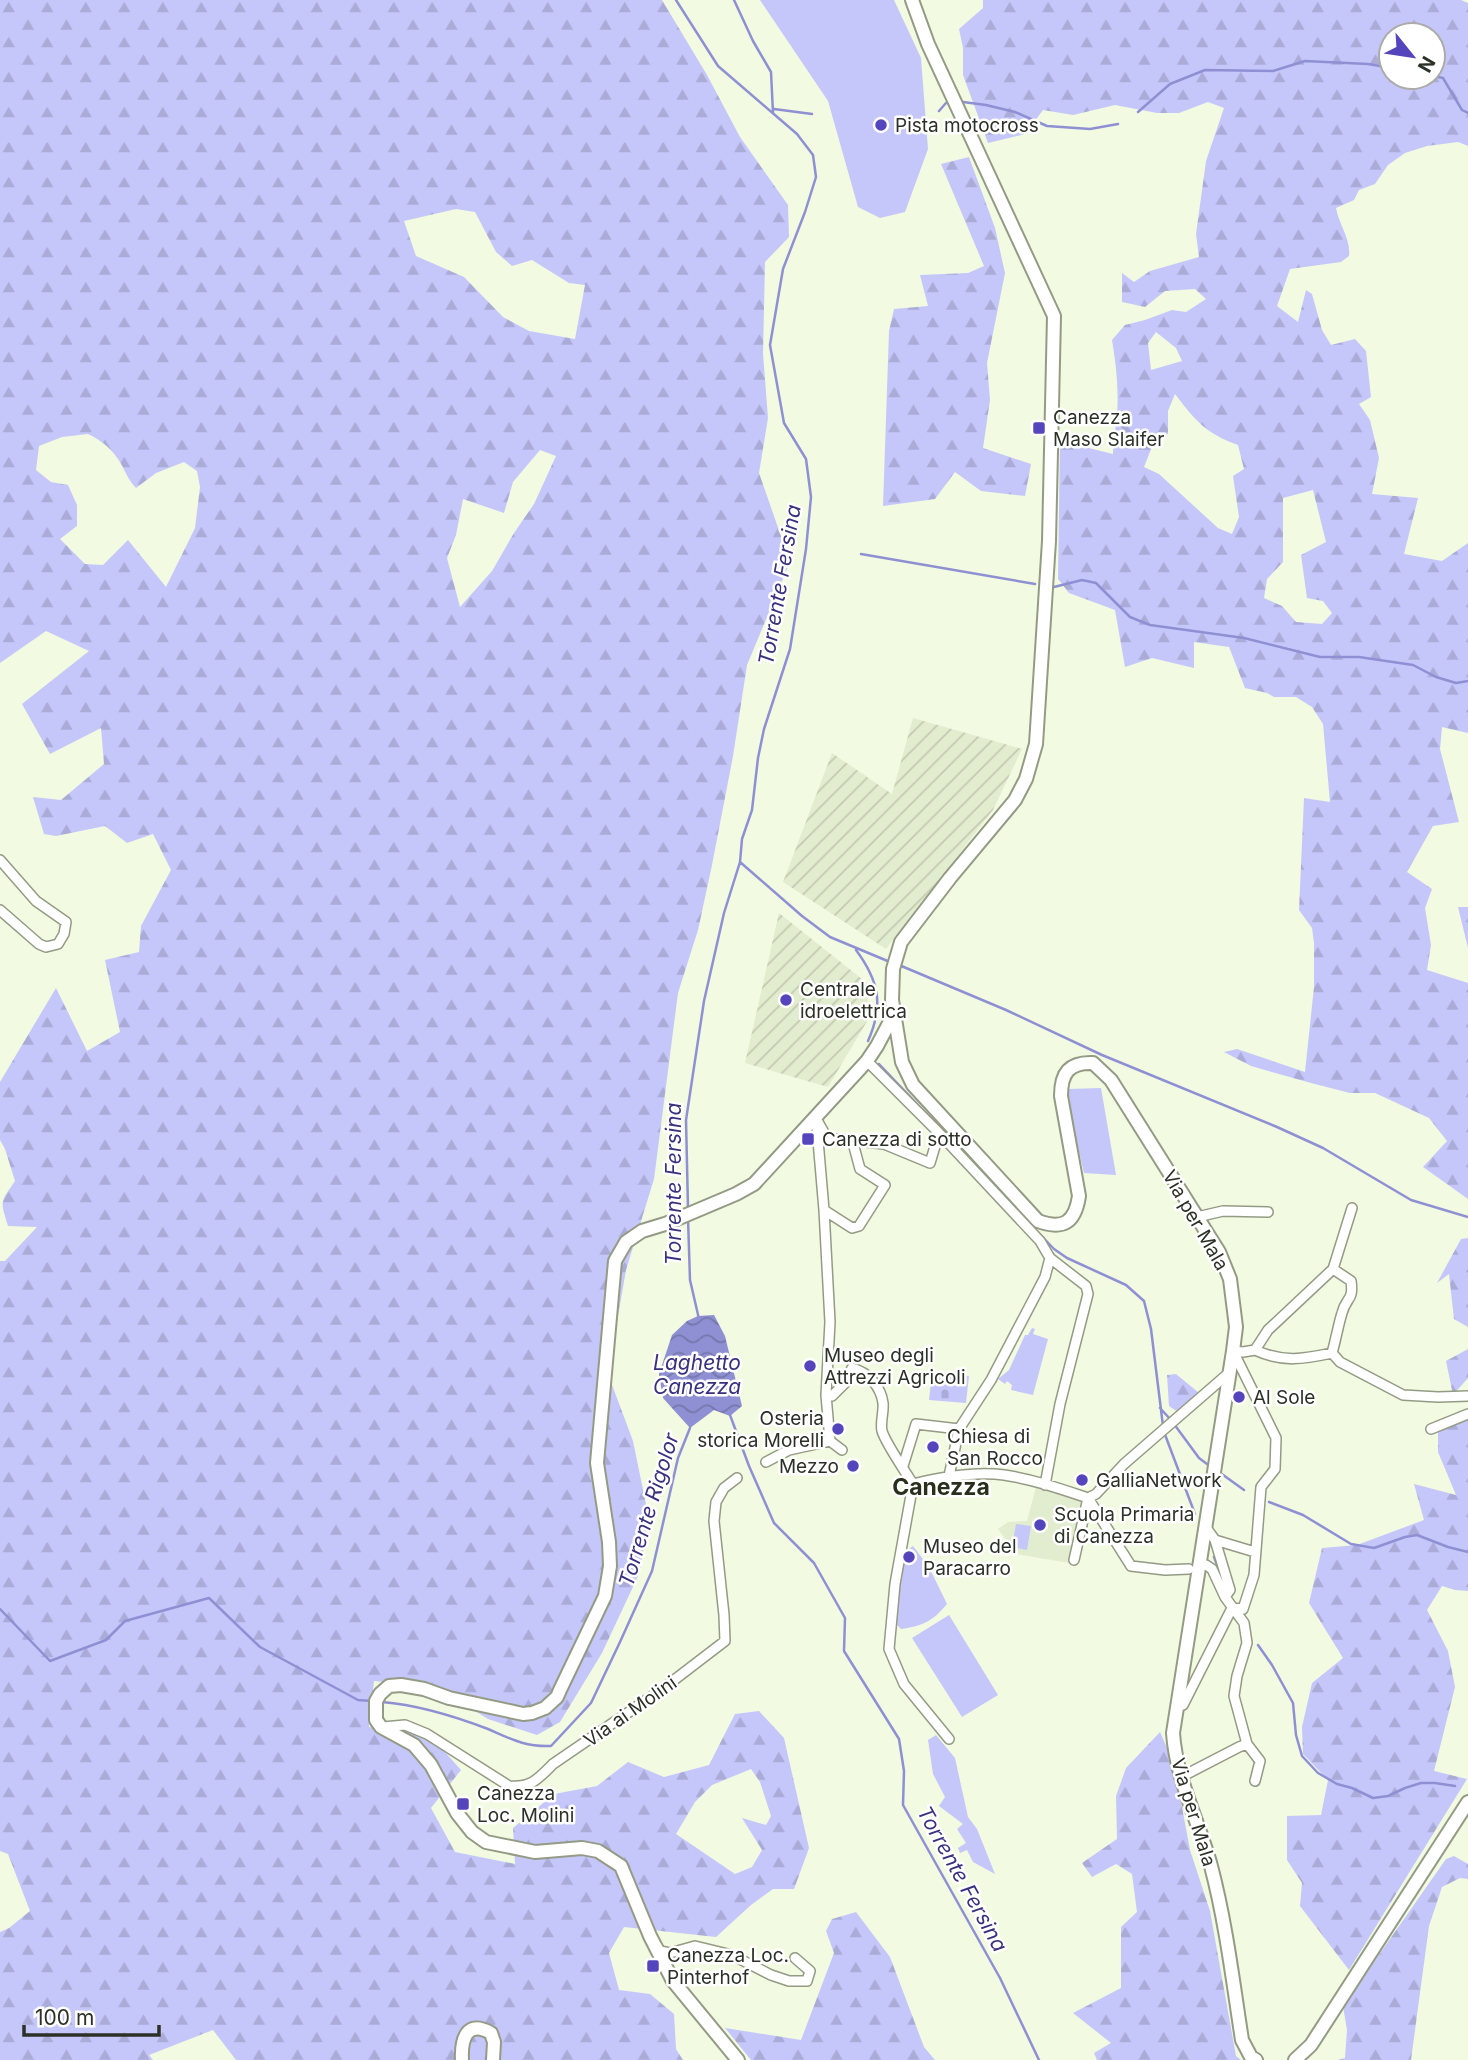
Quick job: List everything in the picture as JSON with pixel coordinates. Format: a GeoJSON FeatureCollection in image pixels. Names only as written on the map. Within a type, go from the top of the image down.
{"type":"FeatureCollection","features":[{"type":"Feature","properties":{"kind":"main road"},"geometry":{"type":"LineString","coordinates":[[877,1046],[900,1049],[894,1013],[895,963],[901,942],[1015,800],[1026,779],[1035,744],[1049,541],[1054,316],[928,44],[912,0]]}},
{"type":"Feature","properties":{"kind":"main road"},"geometry":{"type":"LineString","coordinates":[[738,2060],[673,1981],[650,1936],[621,1866],[598,1851],[582,1849],[535,1852],[486,1842],[472,1832],[457,1813],[431,1765],[414,1745],[381,1727],[374,1713],[376,1701],[389,1686],[424,1689],[449,1698],[523,1714],[539,1711],[557,1696],[605,1596],[610,1566],[597,1463],[615,1261],[626,1242],[642,1231],[736,1194],[754,1184],[867,1061],[894,1013]]}},
{"type":"Feature","properties":{"kind":"main road","name":"Via per Mala"},"geometry":{"type":"LineString","coordinates":[[900,1049],[902,1062],[913,1085],[1038,1221],[1053,1226],[1064,1224],[1071,1219],[1077,1209],[1079,1196],[1061,1096],[1061,1082],[1066,1072],[1074,1066],[1093,1063],[1111,1080],[1219,1252],[1230,1279],[1236,1327],[1231,1371],[1173,1733],[1181,1777],[1202,1835],[1223,1911],[1242,2040],[1251,2057],[1256,2060]]}},
{"type":"Feature","properties":{"kind":"main road"},"geometry":{"type":"LineString","coordinates":[[1299,2059],[1311,2045],[1468,1802]]}},
{"type":"Feature","properties":{"kind":"main road"},"geometry":{"type":"LineString","coordinates":[[462,2060],[461,2046],[466,2033],[474,2028],[483,2028],[491,2033],[494,2042],[493,2060]]}},
{"type":"Feature","properties":{"kind":"street"},"geometry":{"type":"LineString","coordinates":[[0,860],[36,901],[66,922],[64,934],[58,944],[46,947],[0,910]]}},
{"type":"Feature","properties":{"kind":"street"},"geometry":{"type":"LineString","coordinates":[[867,1061],[1040,1241],[1050,1258],[1086,1286],[1088,1294],[1060,1404],[1045,1485]]}},
{"type":"Feature","properties":{"kind":"street"},"geometry":{"type":"LineString","coordinates":[[816,1117],[827,1138],[853,1143],[884,1144],[930,1163],[939,1133]]}},
{"type":"Feature","properties":{"kind":"street"},"geometry":{"type":"LineString","coordinates":[[816,1117],[830,1322],[826,1395],[830,1441],[842,1450]]}},
{"type":"Feature","properties":{"kind":"street"},"geometry":{"type":"LineString","coordinates":[[824,1210],[852,1228],[859,1226],[885,1185],[860,1169],[853,1143]]}},
{"type":"Feature","properties":{"kind":"street"},"geometry":{"type":"LineString","coordinates":[[1255,1350],[1268,1329],[1333,1269],[1352,1208]]}},
{"type":"Feature","properties":{"kind":"street"},"geometry":{"type":"LineString","coordinates":[[1197,1217],[1223,1212],[1268,1212]]}},
{"type":"Feature","properties":{"kind":"street"},"geometry":{"type":"LineString","coordinates":[[948,1476],[958,1429],[991,1380],[1045,1277],[1050,1258]]}},
{"type":"Feature","properties":{"kind":"street"},"geometry":{"type":"LineString","coordinates":[[1332,1353],[1342,1311],[1353,1293],[1351,1281],[1333,1269]]}},
{"type":"Feature","properties":{"kind":"street"},"geometry":{"type":"LineString","coordinates":[[1233,1351],[1255,1350],[1265,1355],[1300,1360],[1332,1353]]}},
{"type":"Feature","properties":{"kind":"street"},"geometry":{"type":"LineString","coordinates":[[1233,1351],[1276,1438],[1275,1469],[1261,1487],[1254,1576],[1243,1609],[1233,1608]]}},
{"type":"Feature","properties":{"kind":"street"},"geometry":{"type":"LineString","coordinates":[[1332,1353],[1340,1362],[1403,1395],[1468,1396]]}},
{"type":"Feature","properties":{"kind":"street"},"geometry":{"type":"LineString","coordinates":[[826,1395],[832,1396],[841,1388],[852,1368],[860,1370],[879,1389],[883,1404],[882,1430],[913,1484],[895,1584],[889,1649],[904,1684],[949,1738]]}},
{"type":"Feature","properties":{"kind":"street"},"geometry":{"type":"LineString","coordinates":[[1074,1560],[1088,1499],[1231,1371]]}},
{"type":"Feature","properties":{"kind":"street"},"geometry":{"type":"LineString","coordinates":[[1431,1429],[1468,1414]]}},
{"type":"Feature","properties":{"kind":"street"},"geometry":{"type":"LineString","coordinates":[[903,1466],[916,1424],[958,1429]]}},
{"type":"Feature","properties":{"kind":"street"},"geometry":{"type":"LineString","coordinates":[[766,1462],[789,1450],[830,1441]]}},
{"type":"Feature","properties":{"kind":"street"},"geometry":{"type":"LineString","coordinates":[[913,1484],[948,1476],[1004,1475],[1045,1485],[1088,1499],[1131,1566],[1165,1570],[1189,1569]]}},
{"type":"Feature","properties":{"kind":"street","name":"Via ai Molini"},"geometry":{"type":"LineString","coordinates":[[381,1727],[405,1725],[427,1734],[509,1786],[524,1787],[539,1779],[553,1764],[662,1690],[725,1641],[714,1521],[716,1503],[724,1488],[737,1478]]}},
{"type":"Feature","properties":{"kind":"street"},"geometry":{"type":"LineString","coordinates":[[1205,1526],[1215,1540],[1230,1590],[1225,1597]]}},
{"type":"Feature","properties":{"kind":"street"},"geometry":{"type":"LineString","coordinates":[[1215,1540],[1255,1552]]}},
{"type":"Feature","properties":{"kind":"street"},"geometry":{"type":"LineString","coordinates":[[1206,1565],[1212,1569],[1225,1597],[1244,1623],[1247,1643],[1234,1696],[1247,1744],[1260,1761],[1255,1781]]}},
{"type":"Feature","properties":{"kind":"street"},"geometry":{"type":"LineString","coordinates":[[1177,1706],[1183,1705],[1233,1608]]}},
{"type":"Feature","properties":{"kind":"street"},"geometry":{"type":"LineString","coordinates":[[1181,1777],[1247,1744]]}},
{"type":"Feature","properties":{"kind":"street"},"geometry":{"type":"LineString","coordinates":[[650,1936],[660,1951],[670,1953],[695,1946],[732,1955],[789,1981],[807,1981],[810,1971],[795,1958]]}},
{"type":"Feature","properties":{"kind":"shaded area"},"geometry":{"type":"Polygon","coordinates":[[[913,718],[1022,749],[993,810],[886,949],[783,882],[832,753],[892,794],[913,718]]]}},
{"type":"Feature","properties":{"kind":"shaded area"},"geometry":{"type":"Polygon","coordinates":[[[779,913],[867,983],[869,1018],[828,1087],[745,1063],[779,913]]]}},
{"type":"Feature","properties":{"kind":"shaded area","name":"Scuola Primaria di Canezza"},"geometry":{"type":"Polygon","coordinates":[[[1036,1487],[1083,1500],[1069,1563],[1016,1554],[998,1529],[1008,1522],[1027,1521],[1036,1487]]]}},
{"type":"Feature","properties":{"kind":"green space"},"geometry":{"type":"Polygon","coordinates":[[[0,0],[662,0],[740,137],[788,205],[789,237],[765,262],[763,354],[768,418],[759,473],[790,562],[747,665],[712,865],[698,930],[678,993],[654,1179],[626,1270],[608,1374],[633,1441],[649,1519],[639,1574],[602,1653],[560,1722],[537,1735],[488,1719],[438,1688],[374,1681],[369,1727],[428,1733],[461,1770],[431,1808],[455,1852],[515,1864],[513,1828],[554,1794],[597,1786],[628,1762],[664,1777],[709,1765],[735,1714],[759,1711],[784,1738],[809,1848],[794,1889],[773,1889],[716,1937],[624,1927],[609,1953],[619,1990],[650,1994],[674,2014],[676,2049],[683,2060],[236,2060],[213,2030],[149,2055],[153,2060],[0,2060],[0,1932],[30,1911],[8,1854],[0,1851],[0,1261],[5,1261],[37,1227],[8,1226],[4,1211],[4,1198],[15,1181],[0,1140],[0,1082],[56,988],[87,1051],[120,1032],[105,960],[139,952],[141,926],[171,870],[153,834],[127,843],[105,826],[56,836],[44,834],[33,797],[61,800],[104,764],[101,728],[50,754],[22,704],[89,651],[46,631],[0,663],[0,0]],[[456,209],[404,221],[416,256],[464,277],[503,317],[529,331],[575,339],[585,285],[569,283],[532,260],[512,266],[496,252],[475,212],[456,209]],[[88,434],[62,437],[39,446],[36,470],[51,482],[68,485],[77,505],[77,526],[60,539],[85,564],[103,565],[128,540],[166,587],[195,528],[200,487],[197,471],[184,462],[156,473],[136,488],[115,455],[100,441],[88,434]],[[540,450],[513,482],[504,513],[463,499],[456,535],[447,558],[460,607],[492,571],[534,504],[556,456],[540,450]],[[751,1769],[712,1785],[695,1802],[676,1834],[735,1874],[752,1867],[762,1850],[742,1818],[766,1825],[771,1816],[760,1782],[751,1769]]]}},
{"type":"Feature","properties":{"kind":"green space","name":"Pista motocross"},"geometry":{"type":"Polygon","coordinates":[[[760,0],[894,0],[921,58],[928,149],[905,212],[880,218],[858,207],[828,101],[760,0]]]}},
{"type":"Feature","properties":{"kind":"green space"},"geometry":{"type":"Polygon","coordinates":[[[983,0],[1461,0],[1468,3],[1468,146],[1458,142],[1427,146],[1405,153],[1388,165],[1375,184],[1359,190],[1354,200],[1336,208],[1348,244],[1349,256],[1341,262],[1290,269],[1277,306],[1298,322],[1306,290],[1312,294],[1322,330],[1331,345],[1355,339],[1366,351],[1371,397],[1359,404],[1370,420],[1379,458],[1372,494],[1418,498],[1404,554],[1442,561],[1468,543],[1468,733],[1442,727],[1440,749],[1459,822],[1433,826],[1407,872],[1432,889],[1425,908],[1431,945],[1427,970],[1468,983],[1468,1199],[1423,1167],[1447,1141],[1429,1118],[1375,1093],[1350,1093],[1311,1083],[1251,1066],[1224,1052],[1237,1049],[1305,1072],[1314,987],[1314,943],[1312,928],[1299,910],[1304,798],[1330,802],[1323,724],[1312,707],[1296,697],[1274,697],[1245,688],[1229,647],[1194,642],[1194,668],[1152,658],[1125,667],[1115,610],[1069,593],[1058,579],[1060,441],[1113,454],[1118,396],[1112,340],[1125,325],[1172,310],[1186,312],[1206,299],[1195,289],[1165,291],[1145,307],[1122,302],[1122,273],[1134,282],[1150,271],[1199,257],[1196,234],[1206,161],[1224,108],[1208,102],[1179,113],[1157,113],[1115,105],[1073,115],[1043,110],[1025,134],[988,143],[963,75],[963,48],[959,29],[983,8],[983,0]],[[1156,332],[1148,343],[1151,370],[1182,361],[1176,348],[1156,332]],[[1175,394],[1168,411],[1168,434],[1155,439],[1144,467],[1159,474],[1218,528],[1232,534],[1239,517],[1233,476],[1244,469],[1238,445],[1217,436],[1202,425],[1175,394]],[[1313,490],[1283,498],[1283,562],[1267,579],[1264,598],[1282,606],[1296,622],[1322,624],[1332,613],[1323,601],[1307,598],[1301,555],[1326,542],[1313,490]]]}},
{"type":"Feature","properties":{"kind":"green space"},"geometry":{"type":"Polygon","coordinates":[[[969,157],[995,228],[1005,273],[987,363],[990,400],[983,448],[1031,464],[1025,496],[981,491],[955,472],[935,499],[883,506],[889,331],[894,309],[928,306],[920,275],[968,273],[984,266],[941,164],[969,157]]]}},
{"type":"Feature","properties":{"kind":"green space"},"geometry":{"type":"Polygon","coordinates":[[[1458,907],[1468,907],[1468,948],[1458,907]]]}},
{"type":"Feature","properties":{"kind":"green space"},"geometry":{"type":"Polygon","coordinates":[[[1101,1088],[1116,1175],[1084,1173],[1073,1127],[1068,1089],[1101,1088]]]}},
{"type":"Feature","properties":{"kind":"green space"},"geometry":{"type":"Polygon","coordinates":[[[1468,1238],[1468,1327],[1454,1319],[1449,1274],[1437,1283],[1461,1239],[1468,1238]]]}},
{"type":"Feature","properties":{"kind":"green space"},"geometry":{"type":"Polygon","coordinates":[[[1032,1328],[1035,1329],[1033,1334],[1048,1339],[1033,1395],[1011,1390],[1012,1385],[998,1379],[1009,1370],[1025,1335],[1028,1335],[1032,1328]]]}},
{"type":"Feature","properties":{"kind":"green space"},"geometry":{"type":"Polygon","coordinates":[[[1468,1349],[1468,1378],[1453,1395],[1446,1361],[1468,1349]]]}},
{"type":"Feature","properties":{"kind":"green space"},"geometry":{"type":"Polygon","coordinates":[[[932,1373],[969,1376],[966,1403],[929,1400],[932,1373]]]}},
{"type":"Feature","properties":{"kind":"green space"},"geometry":{"type":"Polygon","coordinates":[[[1176,1374],[1199,1393],[1178,1412],[1169,1406],[1167,1375],[1176,1374]]]}},
{"type":"Feature","properties":{"kind":"green space"},"geometry":{"type":"Polygon","coordinates":[[[1468,1410],[1468,1591],[1442,1586],[1427,1610],[1448,1651],[1455,1687],[1434,1771],[1467,1779],[1349,1970],[1300,1906],[1302,1883],[1287,1860],[1287,1816],[1321,1815],[1328,1780],[1303,1754],[1302,1727],[1312,1683],[1343,1658],[1309,1603],[1322,1548],[1357,1545],[1424,1520],[1414,1484],[1456,1495],[1438,1452],[1438,1430],[1468,1410]]]}},
{"type":"Feature","properties":{"kind":"green space"},"geometry":{"type":"Polygon","coordinates":[[[1016,1524],[1031,1526],[1027,1550],[1012,1547],[1016,1524]]]}},
{"type":"Feature","properties":{"kind":"green space"},"geometry":{"type":"Polygon","coordinates":[[[913,1546],[929,1567],[947,1604],[927,1622],[901,1629],[895,1623],[905,1552],[913,1546]]]}},
{"type":"Feature","properties":{"kind":"green space"},"geometry":{"type":"Polygon","coordinates":[[[949,1615],[998,1695],[962,1717],[912,1638],[949,1615]]]}},
{"type":"Feature","properties":{"kind":"green space"},"geometry":{"type":"Polygon","coordinates":[[[1160,1732],[1174,1764],[1190,1850],[1210,1911],[1236,2056],[1241,2060],[1097,2060],[1094,2053],[1111,2043],[1073,2013],[1121,1988],[1121,1927],[1137,1912],[1132,1874],[1116,1864],[1092,1877],[1082,1863],[1117,1839],[1116,1796],[1126,1768],[1160,1732]]]}},
{"type":"Feature","properties":{"kind":"green space"},"geometry":{"type":"Polygon","coordinates":[[[936,1735],[955,1758],[968,1817],[977,1829],[995,1874],[973,1862],[967,1850],[960,1853],[958,1848],[966,1843],[957,1829],[963,1824],[939,1806],[945,1797],[933,1774],[928,1740],[936,1735]]]}},
{"type":"Feature","properties":{"kind":"green space"},"geometry":{"type":"Polygon","coordinates":[[[1454,1856],[1468,1864],[1468,1879],[1460,1878],[1442,1887],[1429,1926],[1411,2060],[1338,2060],[1345,2058],[1347,2030],[1343,2006],[1446,1859],[1454,1856]]]}},
{"type":"Feature","properties":{"kind":"green space"},"geometry":{"type":"Polygon","coordinates":[[[856,1912],[890,1957],[924,2047],[935,2060],[751,2060],[725,2028],[801,2040],[834,1953],[826,1931],[832,1919],[856,1912]]]}},
{"type":"Feature","properties":{"kind":"water","name":"Laghetto Canezza"},"geometry":{"type":"Polygon","coordinates":[[[714,1315],[725,1336],[742,1406],[730,1416],[714,1410],[690,1428],[663,1398],[659,1374],[672,1335],[687,1321],[698,1316],[714,1315]]]}},
{"type":"Feature","properties":{"kind":"waterway","name":"Torrente Fersina"},"geometry":{"type":"LineString","coordinates":[[676,0],[718,66],[797,134],[813,155],[816,177],[783,269],[770,345],[784,423],[806,459],[811,497],[806,549],[790,649],[764,729],[752,810],[742,839],[740,862],[724,913],[704,1001],[686,1120],[688,1208]]}},
{"type":"Feature","properties":{"kind":"waterway"},"geometry":{"type":"LineString","coordinates":[[734,0],[771,72],[773,113]]}},
{"type":"Feature","properties":{"kind":"waterway"},"geometry":{"type":"LineString","coordinates":[[1138,112],[1170,84],[1205,70],[1273,71],[1305,61],[1377,66]]}},
{"type":"Feature","properties":{"kind":"waterway"},"geometry":{"type":"LineString","coordinates":[[1447,85],[1462,110],[1468,113]]}},
{"type":"Feature","properties":{"kind":"waterway"},"geometry":{"type":"LineString","coordinates":[[963,102],[1015,112],[1047,126],[1090,129],[1118,124]]}},
{"type":"Feature","properties":{"kind":"waterway"},"geometry":{"type":"LineString","coordinates":[[939,111],[946,103]]}},
{"type":"Feature","properties":{"kind":"waterway"},"geometry":{"type":"LineString","coordinates":[[774,109],[812,114]]}},
{"type":"Feature","properties":{"kind":"waterway"},"geometry":{"type":"LineString","coordinates":[[861,554],[1035,584]]}},
{"type":"Feature","properties":{"kind":"waterway"},"geometry":{"type":"LineString","coordinates":[[1054,587],[1082,580],[1096,583],[1130,617],[1150,625],[1244,638],[1320,657],[1359,657],[1413,665],[1436,677],[1456,683],[1468,681]]}},
{"type":"Feature","properties":{"kind":"waterway"},"geometry":{"type":"LineString","coordinates":[[740,862],[830,937],[890,962]]}},
{"type":"Feature","properties":{"kind":"waterway"},"geometry":{"type":"LineString","coordinates":[[856,950],[870,972],[877,994],[876,1016],[868,1041]]}},
{"type":"Feature","properties":{"kind":"waterway"},"geometry":{"type":"LineString","coordinates":[[899,965],[1006,1010],[1102,1055],[1323,1148],[1411,1200],[1468,1217]]}},
{"type":"Feature","properties":{"kind":"waterway"},"geometry":{"type":"LineString","coordinates":[[879,1064],[939,1127]]}},
{"type":"Feature","properties":{"kind":"waterway"},"geometry":{"type":"LineString","coordinates":[[949,1137],[992,1183]]}},
{"type":"Feature","properties":{"kind":"waterway","name":"Torrente Fersina"},"geometry":{"type":"LineString","coordinates":[[688,1218],[690,1280],[699,1319]]}},
{"type":"Feature","properties":{"kind":"waterway"},"geometry":{"type":"LineString","coordinates":[[1032,1226],[1054,1249],[1067,1258],[1126,1285],[1144,1301],[1151,1329],[1163,1426]]}},
{"type":"Feature","properties":{"kind":"waterway"},"geometry":{"type":"LineString","coordinates":[[1160,1408],[1170,1419]]}},
{"type":"Feature","properties":{"kind":"waterway","name":"Torrente Fersina"},"geometry":{"type":"LineString","coordinates":[[730,1415],[774,1523],[814,1563],[845,1618],[844,1651],[899,1739],[904,1771],[903,1805],[1000,1978],[1039,2060]]}},
{"type":"Feature","properties":{"kind":"waterway"},"geometry":{"type":"LineString","coordinates":[[1174,1424],[1199,1458],[1207,1464]]}},
{"type":"Feature","properties":{"kind":"waterway","name":"Torrente Rigolor"},"geometry":{"type":"LineString","coordinates":[[382,1702],[436,1712],[475,1724],[518,1742],[551,1746],[591,1703],[652,1571],[678,1458],[690,1428]]}},
{"type":"Feature","properties":{"kind":"waterway"},"geometry":{"type":"LineString","coordinates":[[1164,1432],[1195,1514]]}},
{"type":"Feature","properties":{"kind":"waterway"},"geometry":{"type":"LineString","coordinates":[[1219,1472],[1244,1490]]}},
{"type":"Feature","properties":{"kind":"waterway"},"geometry":{"type":"LineString","coordinates":[[1269,1502],[1303,1515],[1351,1544],[1374,1548],[1417,1535],[1468,1552]]}},
{"type":"Feature","properties":{"kind":"waterway"},"geometry":{"type":"LineString","coordinates":[[1214,1557],[1222,1578]]}},
{"type":"Feature","properties":{"kind":"waterway","name":"Torrente Rigolor"},"geometry":{"type":"LineString","coordinates":[[0,1609],[50,1661],[106,1640],[125,1621],[209,1598],[260,1647],[358,1700],[372,1701]]}},
{"type":"Feature","properties":{"kind":"waterway"},"geometry":{"type":"LineString","coordinates":[[1258,1645],[1293,1703],[1296,1735],[1302,1756],[1318,1773],[1337,1784],[1373,1798],[1388,1796],[1421,1783],[1455,1786]]}},
{"type":"Feature","properties":{"kind":"place","name":"Pista motocross"},"geometry":{"type":"Point","coordinates":[881,125]}},
{"type":"Feature","properties":{"kind":"place","name":"Canezza Maso Slaifer"},"geometry":{"type":"Point","coordinates":[1039,428]}},
{"type":"Feature","properties":{"kind":"place","name":"Centrale idroelettrica"},"geometry":{"type":"Point","coordinates":[786,1000]}},
{"type":"Feature","properties":{"kind":"place","name":"Canezza di sotto"},"geometry":{"type":"Point","coordinates":[808,1139]}},
{"type":"Feature","properties":{"kind":"place","name":"Museo degli Attrezzi Agricoli"},"geometry":{"type":"Point","coordinates":[810,1366]}},
{"type":"Feature","properties":{"kind":"place","name":"Al Sole"},"geometry":{"type":"Point","coordinates":[1239,1397]}},
{"type":"Feature","properties":{"kind":"place","name":"Osteria storica Morelli"},"geometry":{"type":"Point","coordinates":[838,1429]}},
{"type":"Feature","properties":{"kind":"place","name":"Chiesa di San Rocco"},"geometry":{"type":"Point","coordinates":[933,1447]}},
{"type":"Feature","properties":{"kind":"place","name":"Mezzo"},"geometry":{"type":"Point","coordinates":[853,1466]}},
{"type":"Feature","properties":{"kind":"place","name":"GalliaNetwork"},"geometry":{"type":"Point","coordinates":[1082,1480]}},
{"type":"Feature","properties":{"kind":"place","name":"Scuola Primaria di Canezza"},"geometry":{"type":"Point","coordinates":[1040,1525]}},
{"type":"Feature","properties":{"kind":"place","name":"Museo del Paracarro"},"geometry":{"type":"Point","coordinates":[909,1557]}},
{"type":"Feature","properties":{"kind":"place","name":"Canezza Loc. Molini"},"geometry":{"type":"Point","coordinates":[463,1804]}},
{"type":"Feature","properties":{"kind":"place","name":"Canezza Loc. Pinterhof"},"geometry":{"type":"Point","coordinates":[653,1966]}},
{"type":"Feature","properties":{"kind":"district","name":"Canezza"},"geometry":{"type":"Point","coordinates":[941,1487]}}]}
